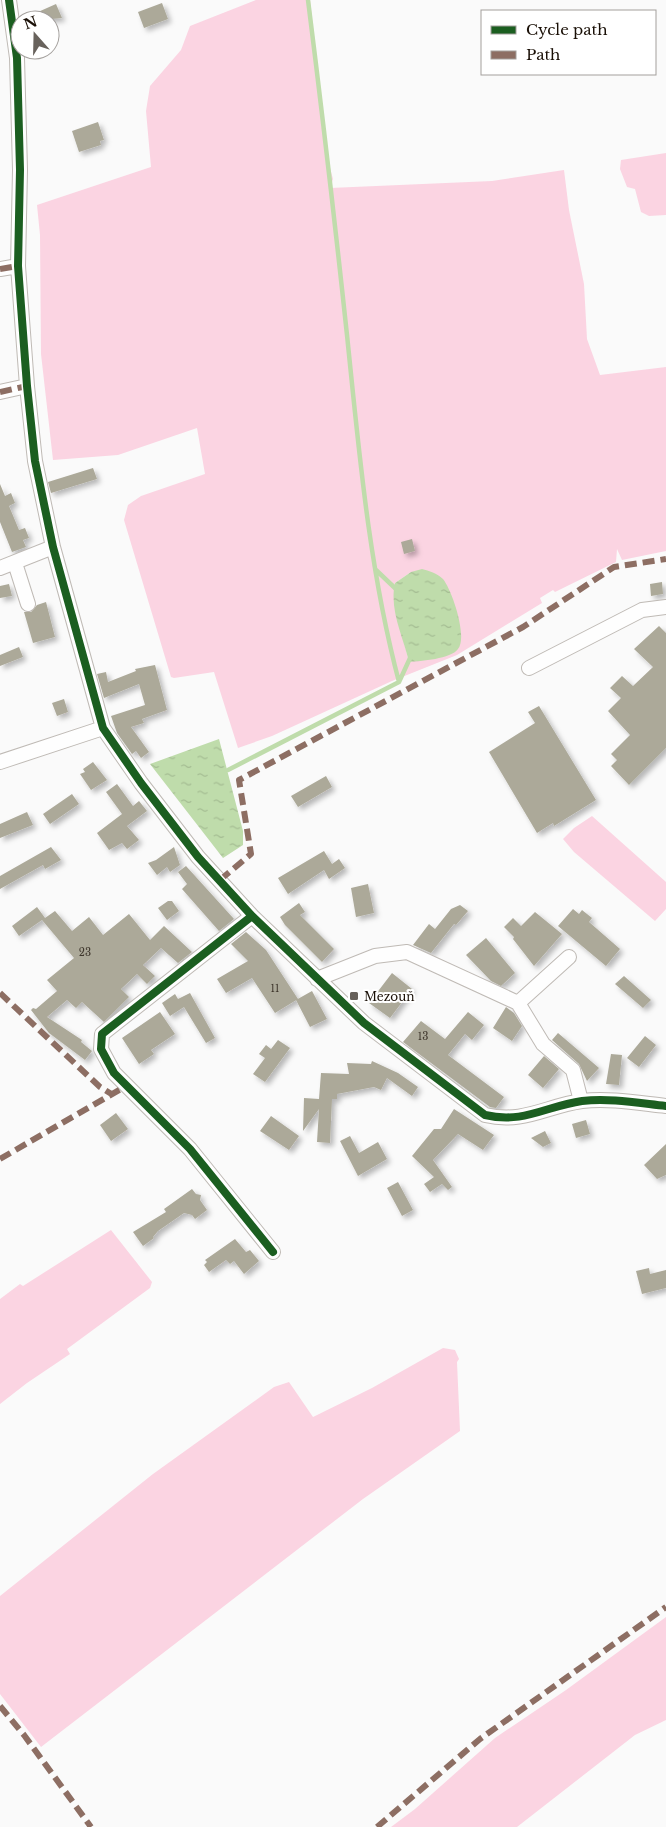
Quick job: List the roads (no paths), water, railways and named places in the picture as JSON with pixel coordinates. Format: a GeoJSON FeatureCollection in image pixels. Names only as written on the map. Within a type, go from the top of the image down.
{"type":"FeatureCollection","features":[{"type":"Feature","properties":{"kind":"street"},"geometry":{"type":"LineString","coordinates":[[9,0],[17,58],[20,170],[18,266],[35,461],[52,547],[103,728],[141,783],[198,857],[252,916],[364,1023],[485,1115],[503,1119],[528,1116],[581,1101],[606,1100],[666,1106]]}},
{"type":"Feature","properties":{"kind":"street"},"geometry":{"type":"LineString","coordinates":[[0,269],[18,266]]}},
{"type":"Feature","properties":{"kind":"street"},"geometry":{"type":"LineString","coordinates":[[0,392],[27,386]]}},
{"type":"Feature","properties":{"kind":"street"},"geometry":{"type":"LineString","coordinates":[[0,568],[52,547]]}},
{"type":"Feature","properties":{"kind":"street"},"geometry":{"type":"LineString","coordinates":[[15,563],[28,604]]}},
{"type":"Feature","properties":{"kind":"street"},"geometry":{"type":"LineString","coordinates":[[529,668],[642,610],[666,607]]}},
{"type":"Feature","properties":{"kind":"street"},"geometry":{"type":"LineString","coordinates":[[0,762],[103,728]]}},
{"type":"Feature","properties":{"kind":"street"},"geometry":{"type":"LineString","coordinates":[[252,916],[102,1034],[101,1049],[114,1073],[190,1149],[273,1252]]}},
{"type":"Feature","properties":{"kind":"street"},"geometry":{"type":"LineString","coordinates":[[317,979],[375,956],[407,952],[518,1003],[543,1044],[573,1070],[581,1101]]}},
{"type":"Feature","properties":{"kind":"street"},"geometry":{"type":"LineString","coordinates":[[518,1003],[569,957]]}},
{"type":"Feature","properties":{"kind":"water"},"geometry":{"type":"Polygon","coordinates":[[[422,569],[438,575],[447,585],[458,614],[461,643],[458,649],[449,655],[435,659],[409,662],[395,613],[395,583],[411,572],[422,569]]]}},
{"type":"Feature","properties":{"kind":"water"},"geometry":{"type":"Polygon","coordinates":[[[219,739],[243,831],[243,845],[223,858],[150,764],[219,739]]]}},
{"type":"Feature","properties":{"kind":"waterway"},"geometry":{"type":"LineString","coordinates":[[228,770],[399,682],[380,596],[366,510],[308,0]]}},
{"type":"Feature","properties":{"kind":"waterway"},"geometry":{"type":"LineString","coordinates":[[376,570],[397,590]]}},
{"type":"Feature","properties":{"kind":"waterway"},"geometry":{"type":"LineString","coordinates":[[399,682],[411,656]]}},
{"type":"Feature","properties":{"kind":"place","name":"Mezouň"},"geometry":{"type":"Point","coordinates":[354,996]}}]}
